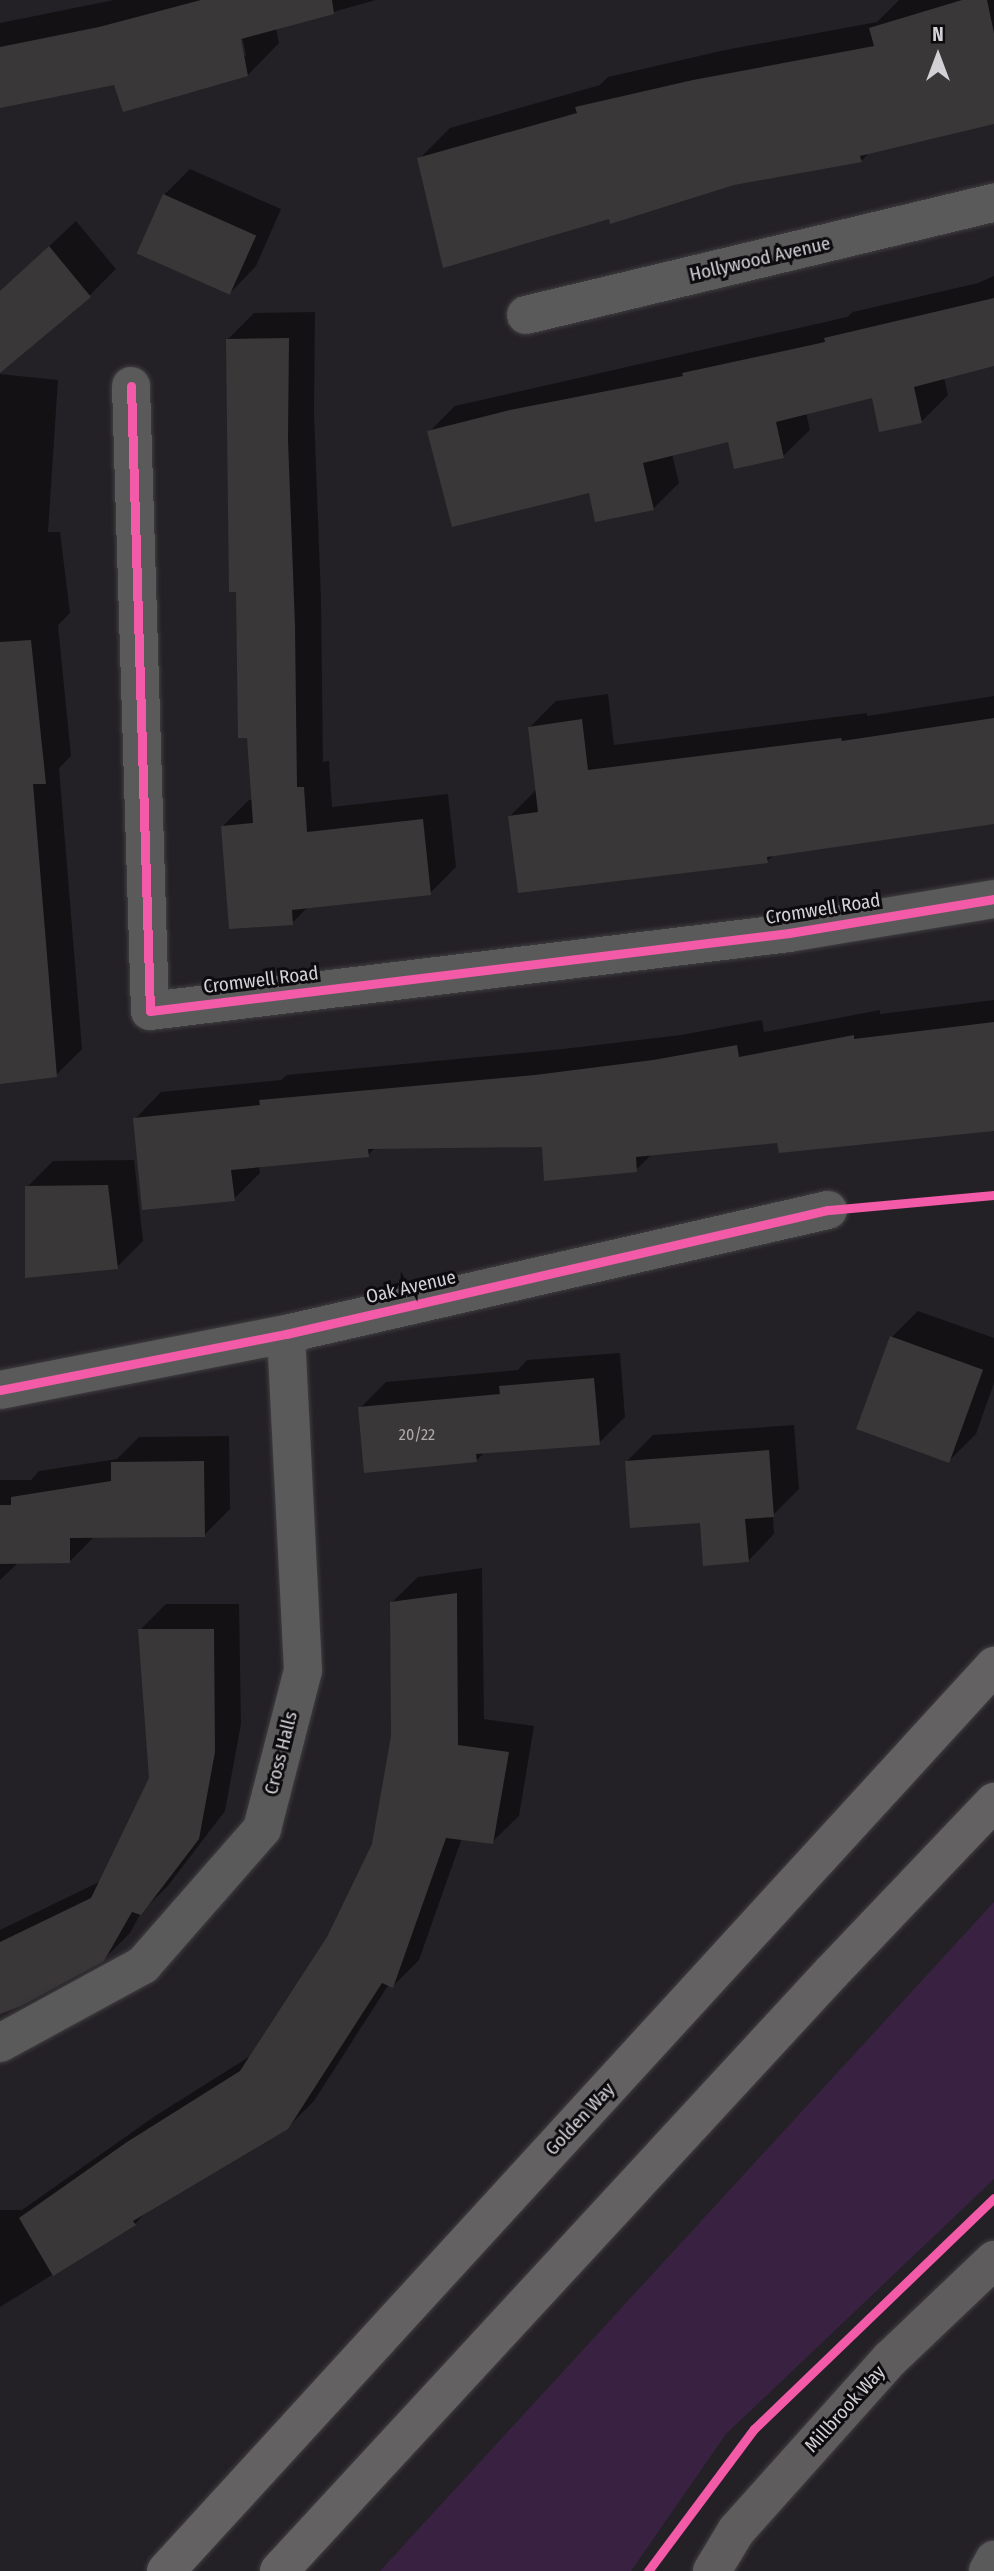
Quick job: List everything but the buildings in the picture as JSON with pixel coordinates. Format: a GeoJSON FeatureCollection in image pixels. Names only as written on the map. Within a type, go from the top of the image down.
{"type":"FeatureCollection","features":[{"type":"Feature","properties":{"kind":"highway","name":"Golden Way"},"geometry":{"type":"LineString","coordinates":[[166,2571],[994,1666]]}},
{"type":"Feature","properties":{"kind":"highway"},"geometry":{"type":"LineString","coordinates":[[278,2571],[785,2023],[994,1802]]}},
{"type":"Feature","properties":{"kind":"street","name":"Hollywood Avenue"},"geometry":{"type":"LineString","coordinates":[[526,315],[994,203]]}},
{"type":"Feature","properties":{"kind":"street","name":"Cromwell Road"},"geometry":{"type":"LineString","coordinates":[[131,386],[150,1011],[789,933],[994,899]]}},
{"type":"Feature","properties":{"kind":"street","name":"Oak Avenue"},"geometry":{"type":"LineString","coordinates":[[0,1390],[285,1334],[828,1210]]}},
{"type":"Feature","properties":{"kind":"street","name":"Cross Halls"},"geometry":{"type":"LineString","coordinates":[[0,2043],[143,1965],[262,1829],[303,1670],[285,1334]]}},
{"type":"Feature","properties":{"kind":"street","name":"Millbrook Way"},"geometry":{"type":"LineString","coordinates":[[712,2571],[736,2531],[890,2359],[994,2260]]}},
{"type":"Feature","properties":{"kind":"street"},"geometry":{"type":"LineString","coordinates":[[988,2571],[994,2560]]}},
{"type":"Feature","properties":{"kind":"shaded area"},"geometry":{"type":"Polygon","coordinates":[[[994,1902],[994,2179],[726,2434],[631,2571],[380,2571],[994,1902]]]}},
{"type":"Feature","properties":{"kind":"cycle path"},"geometry":{"type":"LineString","coordinates":[[131,386],[150,1011],[789,933],[994,899]]}},
{"type":"Feature","properties":{"kind":"cycle path"},"geometry":{"type":"LineString","coordinates":[[0,1390],[286,1334],[828,1210],[994,1195]]}},
{"type":"Feature","properties":{"kind":"cycle path"},"geometry":{"type":"LineString","coordinates":[[648,2571],[754,2429],[994,2198]]}}]}
